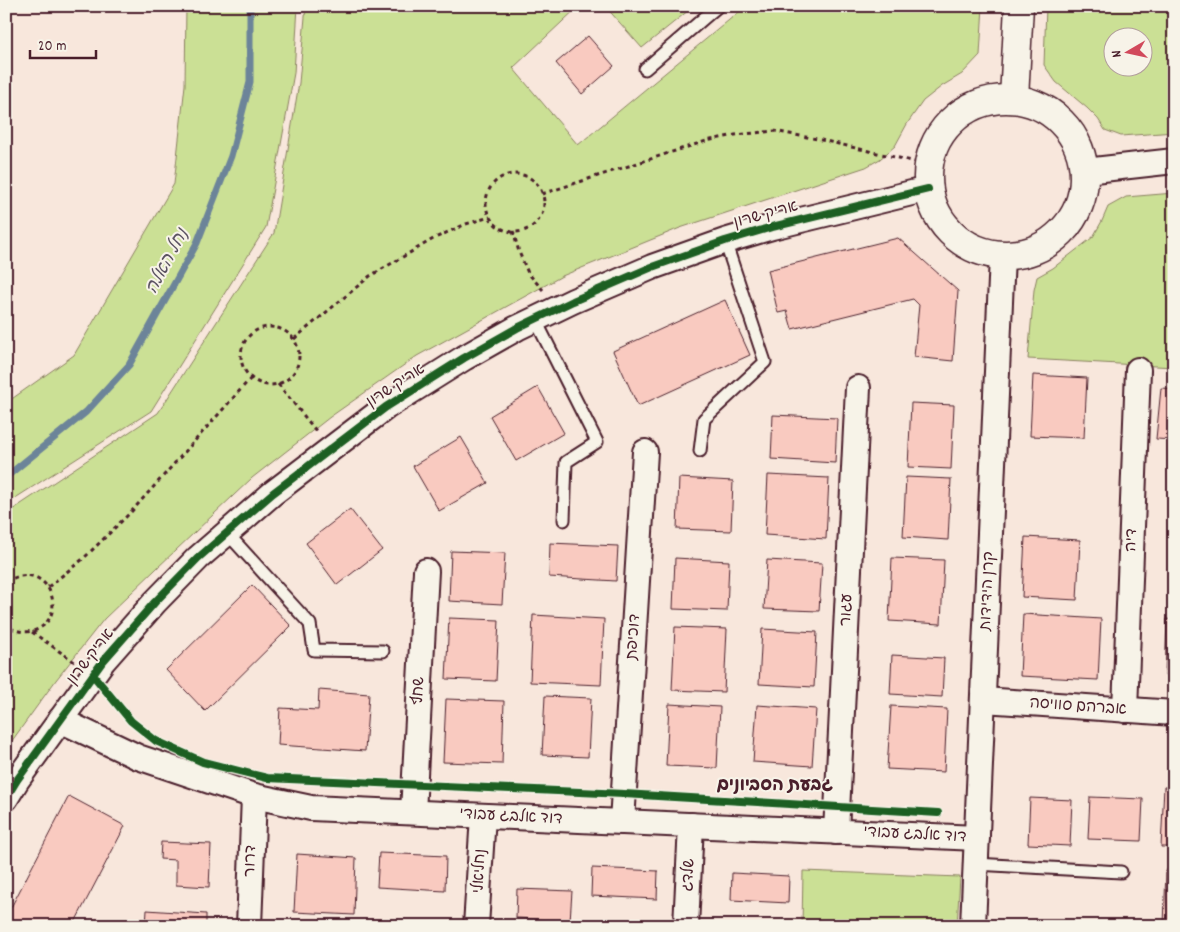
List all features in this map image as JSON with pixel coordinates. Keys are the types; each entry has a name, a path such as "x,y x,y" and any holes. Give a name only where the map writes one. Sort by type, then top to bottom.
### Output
{"street":[{"path":"1014,98 1018,6"},
{"path":"1014,98 1040,106 1062,122 1078,144 1085,171 1082,198 1072,222 1053,242 1029,254 1002,256 981,252 962,243 946,228 934,210 928,177 936,142 949,123 968,108 990,100 1014,98"},
{"path":"1085,171 1174,161"},
{"name":"אריק שרון","path":"6,798 93,675 155,602 198,558 273,493 386,407 464,358 517,328 652,267 725,241 928,177"},
{"name":"קרן הידידות","path":"973,926 1002,256"},
{"name":"דיה","path":"1125,710 1138,370"},
{"name":"עגור","path":"836,832 858,388"},
{"name":"דוכיפת","path":"622,822 645,452"},
{"name":"שחף","path":"413,812 426,571"},
{"name":"אברהם סוויסה","path":"983,700 1174,713"},
{"name":"דוד אלבג עבודי","path":"60,720 138,757 254,796 311,808 977,838"},
{"name":"דרור","path":"249,926 254,796"},
{"name":"נחליאלי","path":"476,926 483,816"},
{"name":"שלדג","path":"686,926 692,825"}],"lane":[{"path":"645,69 718,6"},
{"path":"700,451 704,419 765,362 725,241"},
{"path":"535,319 597,442 566,462 564,520"},
{"path":"227,533 310,624 314,650 383,651"},
{"path":"976,864 1121,872"}],"path":[{"path":"542,194 706,142 735,135 774,131 817,139 928,177"},
{"path":"513,174 531,179 538,186 542,194 542,213 537,221 522,231 512,232 503,229 490,217 486,208 486,198 489,189 503,176 513,174"},
{"path":"294,339 370,276 435,238 466,224 490,217"},
{"path":"512,232 528,273 558,308"},
{"path":"269,328 287,332 294,339 298,348 298,366 286,381 268,385 259,383 251,378 242,362 242,352 245,343 251,335 259,330 269,328"},
{"path":"48,586 83,558 131,512 251,378"},
{"path":"278,384 331,449"},
{"path":"6,582 13,577 23,575 41,580 48,586 53,604 52,613 40,628 22,632 6,626"},
{"path":"32,631 93,675"}],"green space":[{"path":"186,6 298,6 294,73 266,227 151,411 6,504 6,403 74,355 174,184 185,85"},
{"path":"306,6 579,6 513,68 578,145 746,6 983,6 980,55 962,74 942,86 923,101 895,146 880,159 866,167 680,228 562,276 417,356 330,417 252,478 104,619 56,680 6,749 6,514 158,413 274,233 299,83"},
{"path":"605,6 694,6 642,48"},
{"path":"1046,6 1174,6 1174,132 1121,136 1105,130 1098,119 1087,108 1056,82 1044,65"},
{"path":"1174,193 1174,367 1028,359 1034,290 1037,277 1053,268 1093,237 1108,207 1126,197"},
{"path":"803,871 960,877 957,926 802,926"}],"building":[{"path":"588,36 614,66 582,94 556,63"},
{"path":"898,238 958,291 953,361 914,357 919,305 913,299 792,329 787,311 778,313 768,270"},
{"path":"725,300 750,355 638,406 613,351"},
{"path":"1033,375 1087,378 1084,438 1030,436"},
{"path":"538,387 564,433 516,461 490,416"},
{"path":"1161,388 1174,389 1174,440 1156,439"},
{"path":"911,403 954,405 951,469 908,467"},
{"path":"773,415 837,418 835,463 771,459"},
{"path":"461,437 488,483 439,511 413,466"},
{"path":"768,475 829,478 826,539 765,535"},
{"path":"906,477 951,479 948,540 903,537"},
{"path":"679,478 733,481 731,531 677,529"},
{"path":"350,509 382,550 337,585 306,543"},
{"path":"1025,537 1080,540 1077,600 1022,597"},
{"path":"550,543 618,546 616,581 549,577"},
{"path":"451,551 505,553 502,604 449,601"},
{"path":"675,558 729,561 727,611 673,609"},
{"path":"892,558 944,560 941,624 889,621"},
{"path":"767,560 822,563 819,611 764,609"},
{"path":"252,585 291,626 205,711 166,670"},
{"path":"1023,614 1101,619 1098,680 1020,676"},
{"path":"533,615 604,619 601,685 530,682"},
{"path":"449,618 499,620 496,681 446,679"},
{"path":"1167,619 1174,620 1174,676 1165,675"},
{"path":"675,627 727,629 724,692 672,690"},
{"path":"762,629 817,632 814,687 759,684"},
{"path":"892,655 944,658 942,697 890,694"},
{"path":"319,690 369,694 365,751 278,745 280,708 318,710"},
{"path":"545,696 591,698 588,757 542,755"},
{"path":"446,699 504,701 502,764 443,762"},
{"path":"669,704 720,707 717,768 666,766"},
{"path":"757,705 816,709 812,766 753,762"},
{"path":"891,706 947,709 944,772 887,769"},
{"path":"1164,787 1174,787 1174,847 1161,847"},
{"path":"69,796 125,826 73,926 6,926 6,917"},
{"path":"1090,797 1143,799 1141,841 1088,839"},
{"path":"1030,798 1072,800 1070,846 1028,844"},
{"path":"161,842 211,844 209,887 176,885 176,860 160,859"},
{"path":"379,853 446,856 445,891 377,887"},
{"path":"297,854 356,858 354,915 294,912"},
{"path":"592,868 658,871 657,899 591,896"},
{"path":"1166,870 1174,871 1174,926 1164,926"},
{"path":"732,873 789,876 788,903 731,900"},
{"path":"517,889 572,891 570,921 516,918"},
{"path":"147,910 206,914 206,926 146,926"}],"waterway":[{"name":"נחל האלה","path":"6,477 86,412 129,365 197,243 231,156 250,82 250,6"}],"cycle path":[{"path":"6,798 103,661 155,602 198,558 273,493 386,407 464,358 517,328 573,301 652,267 725,241 772,227 928,189"},
{"path":"93,675 131,721 156,741 203,762 267,778 624,794 938,813"}],"district":[{"name":"גבעת הסביונים","path":"775,786"}]}
